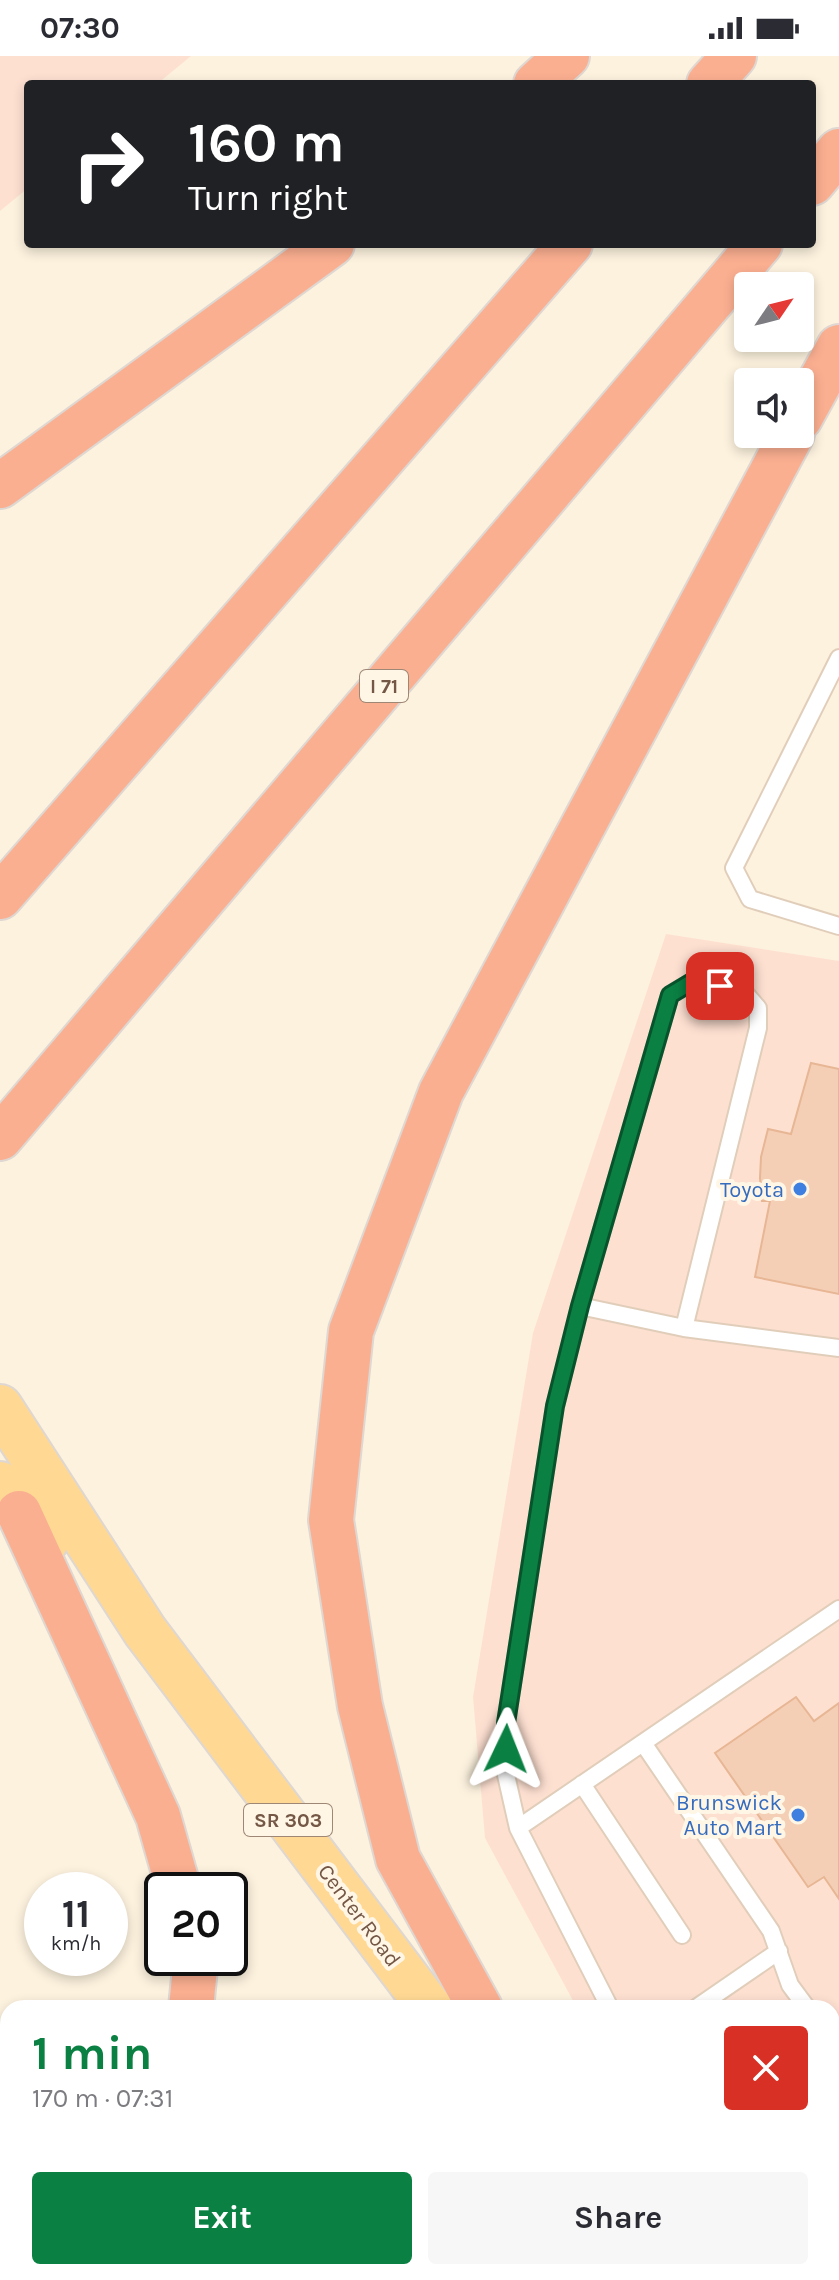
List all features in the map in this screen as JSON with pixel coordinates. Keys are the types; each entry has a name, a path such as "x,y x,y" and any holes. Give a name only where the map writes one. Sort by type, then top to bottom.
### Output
{"highway":[{"path":"540,80 567,56"},
{"path":"713,80 734,56"},
{"path":"816,178 839,151"},
{"path":"0,486 326,248"},
{"path":"0,897 567,248"},
{"name":"I 71","path":"3,1135 757,248"},
{"path":"0,461 217,327"},
{"path":"814,393 839,347"},
{"path":"476,2000 398,1859 360,1706 331,1520 351,1331 441,1092 785,448"},
{"path":"9,1498 158,1816 174,1872"},
{"path":"192,2000 194,1976"}],"main road":[{"name":"Center Road","path":"0,1407 145,1631 424,2000"},
{"name":"Center Road","path":"9,1498 93,1588 145,1631"}],"lane":[{"path":"839,658 734,868 750,899 839,926"},
{"path":"606,2000 518,1828 506,1775 506,1723 555,1406 580,1306 670,995 695,980 745,993 758,1008 758,1028 684,1328"},
{"path":"580,1306 684,1328 839,1348"},
{"path":"518,1828 839,1609"},
{"path":"643,1743 771,1931 790,1985 801,2000"},
{"path":"582,1784 682,1935"},
{"path":"708,2000 779,1951"}],"shaded area":[{"path":"0,56 191,56 162,80 24,80 24,191 0,211"},
{"path":"666,934 839,961 839,2000 573,2000 485,1838 473,1697 533,1333"}],"building":[{"name":"Toyota","path":"811,1063 839,1069 839,1294 755,1277 770,1201 762,1201 760,1178 768,1129 791,1134"},
{"name":"Brunswick Auto Mart","path":"796,1697 814,1721 839,1703 839,1899 824,1877 808,1887 715,1753"}],"place":[{"name":"Toyota","path":"800,1189"},
{"name":"Brunswick Auto Mart","path":"798,1815"}],"route":[{"path":"506,1749 506,1723 555,1406 580,1306 670,995 695,980 720,986"}]}
